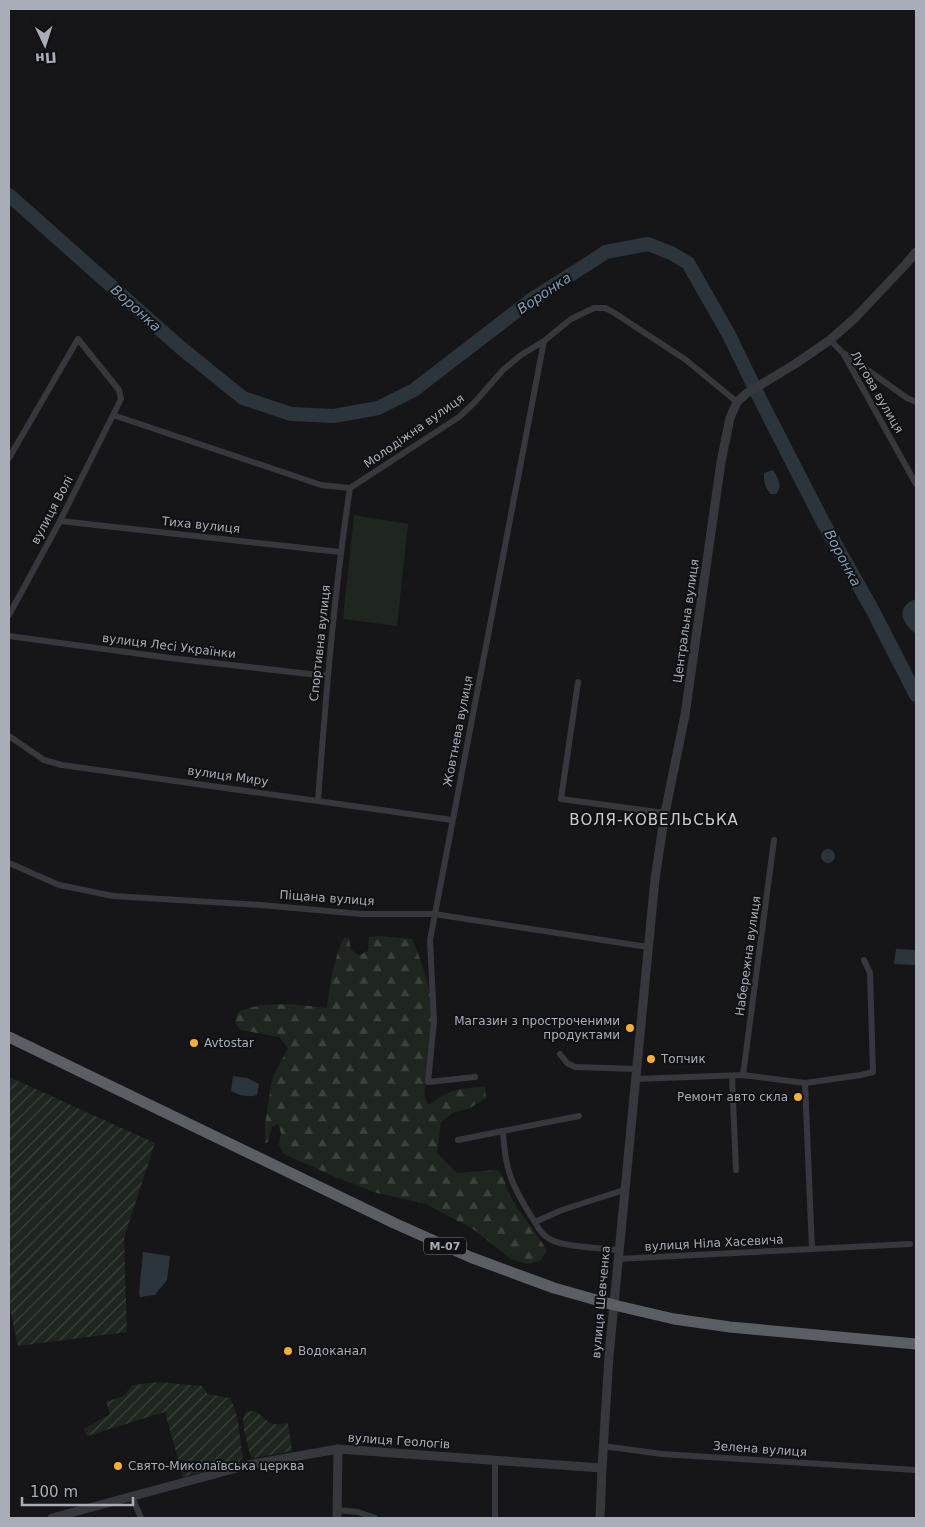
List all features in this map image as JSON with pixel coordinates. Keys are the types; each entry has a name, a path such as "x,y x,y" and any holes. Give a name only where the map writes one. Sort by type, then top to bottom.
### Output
{"highway":[{"name":"М-07","path":"9,1036 385,1219 470,1257 554,1288 674,1319 730,1327 916,1344"}],"street":[{"path":"737,402 830,340 855,318 916,252"},
{"name":"Молодіжна вулиця","path":"350,488 459,416 475,402 502,370 521,355 544,341 571,319 594,308 605,308 613,312 686,360 737,402"},
{"name":"вулиця Волі","path":"9,458 78,339 119,390 121,399 60,521 9,615"},
{"name":"Лугова вулиця","path":"830,340 843,353 916,484"},
{"name":"Жовтнева вулиця","path":"475,1077 428,1082 434,1021 429,951 434,914 544,341"},
{"path":"843,353 907,398 916,402"},
{"name":"Центральна вулиця","path":"635,1089 655,879 665,813 685,715 722,462 730,418 737,402"},
{"path":"113,415 320,485 350,488"},
{"name":"Спортивна вулиця","path":"318,800 340,552 350,488"},
{"name":"Тиха вулиця","path":"60,521 340,552"},
{"name":"вулиця Лесі Українки","path":"9,636 170,658 328,676"},
{"path":"578,682 561,799 665,813"},
{"name":"вулиця Миру","path":"9,736 44,760 62,765 452,820"},
{"name":"Набережна вулиця","path":"743,1075 774,840"},
{"name":"Піщана вулиця","path":"9,864 59,885 113,896 261,905 361,914 434,914 648,947"},
{"path":"636,1078 743,1075 805,1083 873,1072 870,973 864,960"},
{"path":"560,1054 567,1063 574,1067 637,1069"},
{"path":"732,1076 736,1170"},
{"path":"805,1083 812,1249"},
{"name":"вулиця Шевченка","path":"600,1518 603,1446 617,1260 635,1089"},
{"path":"458,1140 579,1116"},
{"path":"503,1131 504,1154 510,1176 516,1191 544,1237 556,1243 618,1250"},
{"path":"535,1222 562,1210 624,1190"},
{"name":"вулиця Ніла Хасевича","path":"617,1260 910,1244"},
{"name":"Зелена вулиця","path":"603,1446 662,1454 916,1470"},
{"path":"338,1449 337,1514 358,1512 375,1518"},
{"name":"вулиця Геологів","path":"52,1518 248,1465 338,1449 602,1468"},
{"path":"495,1460 496,1518"},
{"path":"132,1497 140,1518"}],"green space":[{"path":"354,515 408,524 397,626 343,619"},
{"path":"369,937 412,939 426,976 433,1020 430,1060 425,1083 425,1095 429,1105 456,1090 485,1087 486,1098 470,1108 453,1113 441,1122 437,1153 457,1173 498,1170 514,1202 547,1251 540,1261 527,1264 511,1259 473,1229 426,1204 377,1193 342,1180 284,1154 279,1145 281,1133 278,1124 272,1127 268,1142 265,1143 265,1124 272,1079 288,1048 279,1037 241,1030 235,1023 238,1012 248,1008 270,1005 327,1008 331,978 339,948 344,938 349,938 351,950 359,955 368,951"},
{"path":"9,1077 155,1143 124,1238 127,1332 18,1346 9,1304"},
{"path":"158,1382 202,1386 208,1394 229,1398 237,1418 243,1457 237,1464 183,1477 165,1412 87,1436 84,1429 110,1414 106,1402 123,1396 133,1385"},
{"path":"254,1411 271,1424 288,1423 292,1451 254,1458 250,1455 243,1419 246,1412"}],"shaded area":[{"path":"773,470 779,485 776,494 769,492 764,479 764,473"},
{"path":"916,599 916,634 907,625 902,615 905,606"},
{"path":"825,849 831,849 835,856 831,863 825,863 821,859 821,853"},
{"path":"896,949 916,950 916,965 894,964"},
{"path":"233,1076 247,1078 259,1084 257,1095 244,1096 231,1091"},
{"path":"143,1252 170,1256 167,1280 155,1295 140,1297 139,1293"}],"waterway":[{"name":"Воронка","path":"9,195 181,348 243,398 291,414 334,416 378,408 414,390 531,300 606,252 648,244 671,253 688,263 728,333 823,522 873,611 916,695"}],"place":[{"name":"Магазин з простроченими продуктами","path":"630,1028"},
{"name":"Avtostar","path":"194,1043"},
{"name":"Топчик","path":"651,1059"},
{"name":"Ремонт авто скла","path":"798,1097"},
{"name":"Водоканал","path":"288,1351"},
{"name":"Свято-Миколаївська церква","path":"118,1466"}],"district":[{"name":"ВОЛЯ-КОВЕЛЬСЬКА","path":"654,820"}]}
